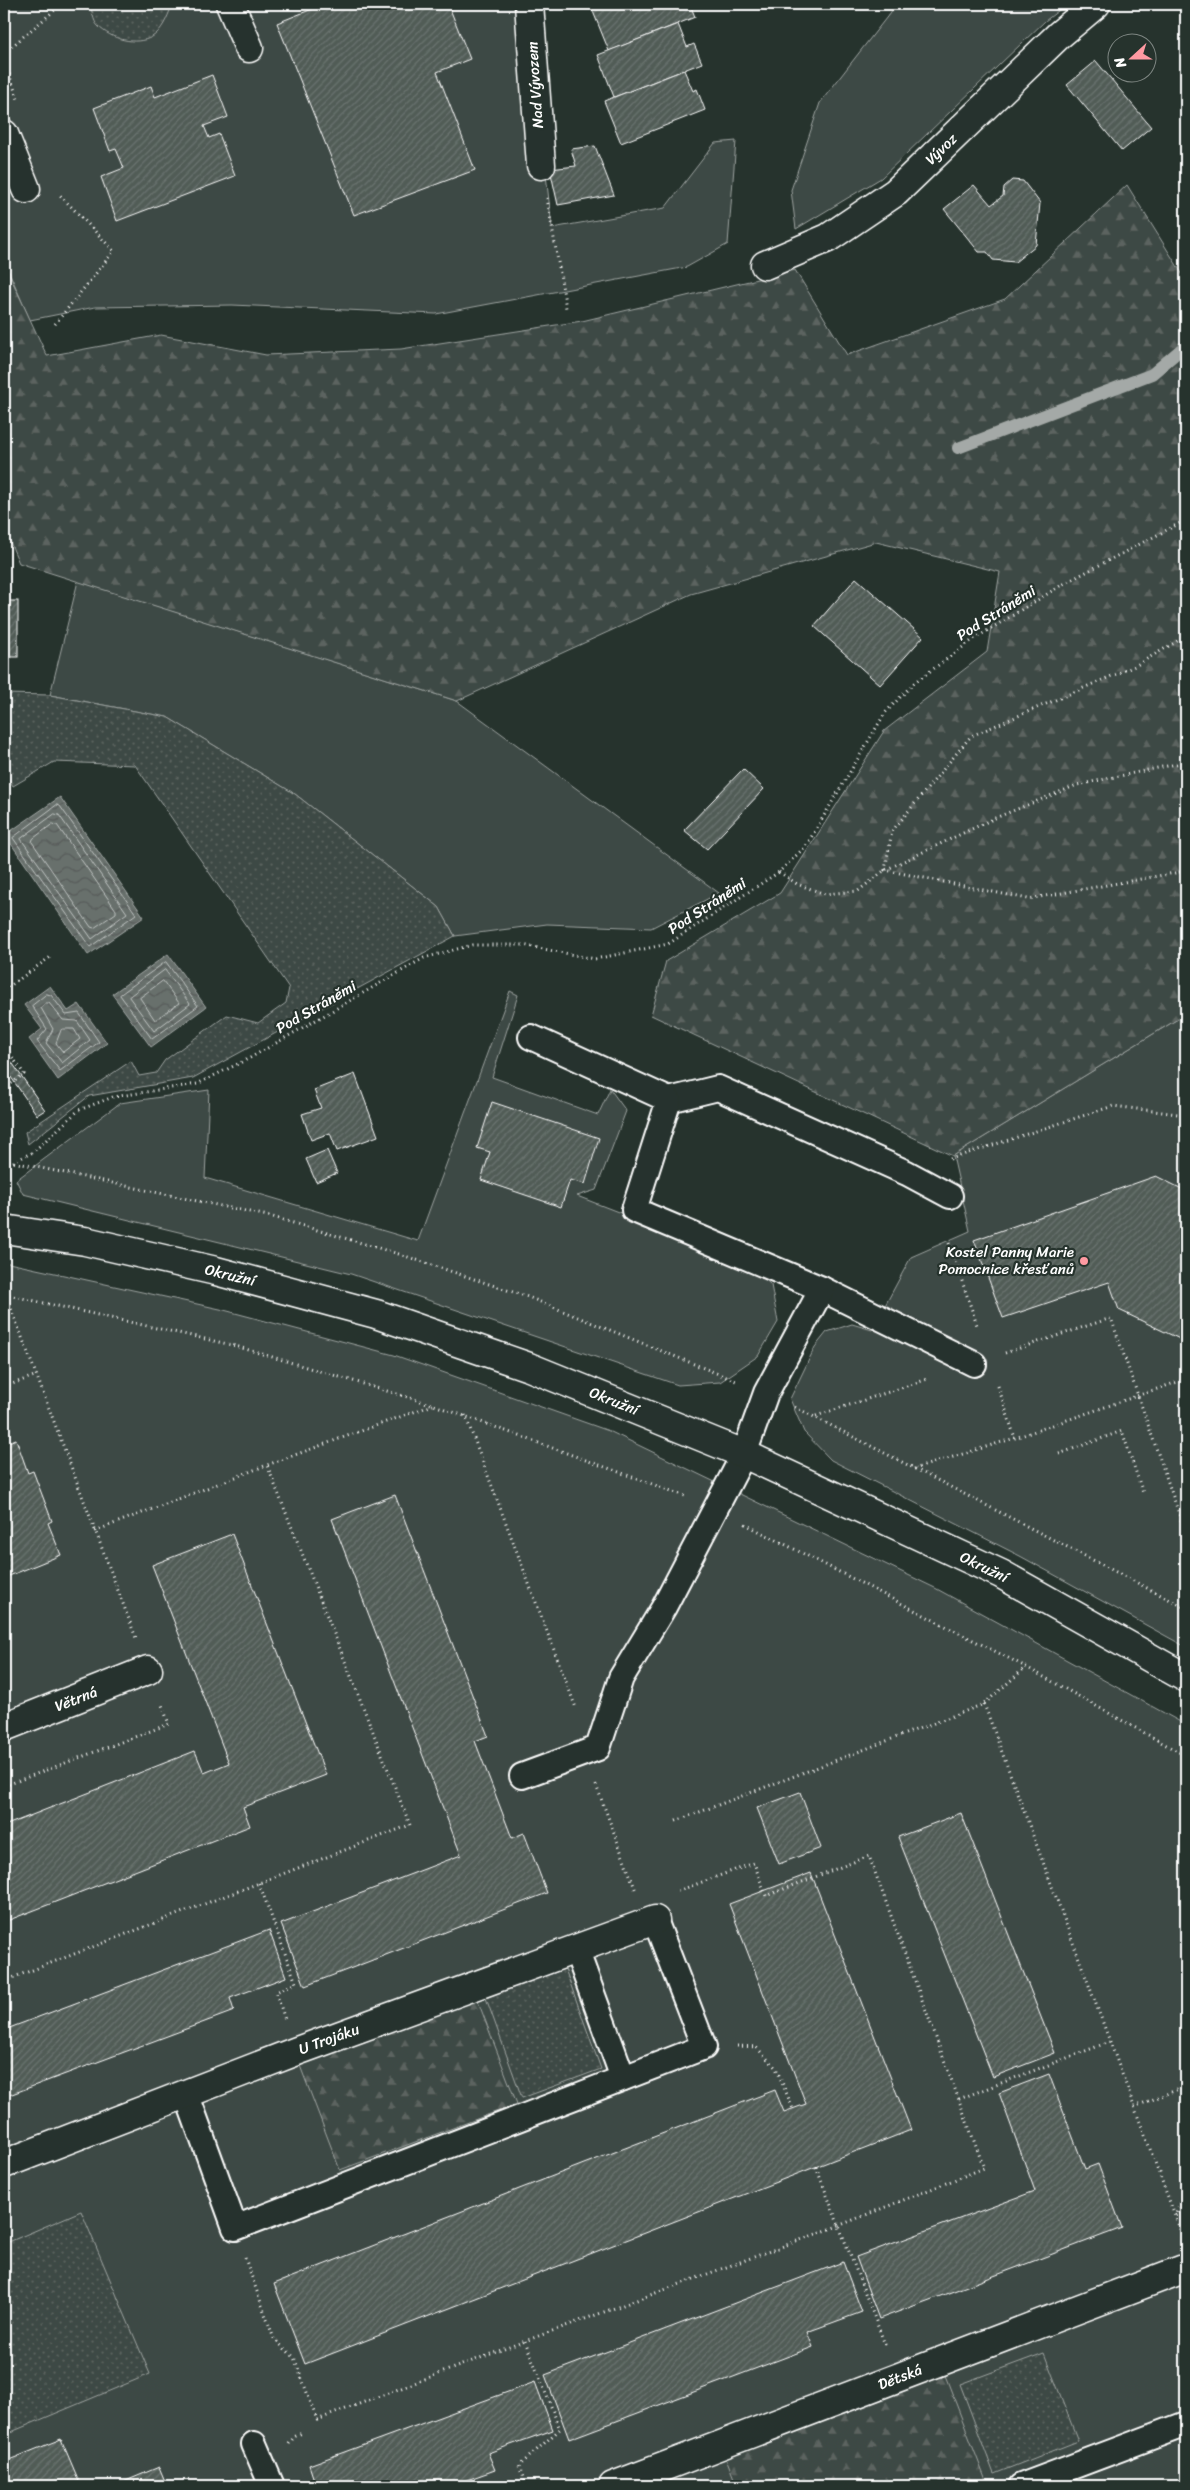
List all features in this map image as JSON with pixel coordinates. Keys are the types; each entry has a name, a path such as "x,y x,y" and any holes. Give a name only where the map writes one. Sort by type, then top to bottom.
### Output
{"street":[{"path":"230,4 248,48"},
{"name":"Nad Vývozem","path":"529,4 541,166"},
{"name":"Vývoz","path":"765,265 828,238 896,192 1058,35 1096,4"},
{"path":"4,134 26,189"},
{"name":"Okružní","path":"4,1229 86,1242 216,1270 376,1314 529,1366 744,1454 1001,1574 1186,1678"},
{"name":"Větrná","path":"4,1727 148,1670"},
{"name":"U Trojáku","path":"4,2164 186,2092 655,1920"},
{"name":"Dětská","path":"613,2486 646,2480 898,2377 1186,2268"}],"lane":[{"path":"531,1037 669,1100 718,1088 907,1173 950,1196"},
{"path":"669,1100 634,1210 822,1289 974,1364"},
{"path":"522,1776 598,1748 621,1678 664,1607 744,1454 766,1393 822,1289"},
{"path":"186,2092 235,2228 704,2047 655,1920"},
{"path":"576,1949 624,2078"},
{"path":"1022,2486 1186,2424"},
{"path":"254,2444 272,2486"}],"path":[{"path":"4,53 62,4"},
{"path":"541,166 566,308"},
{"path":"26,189 50,185 114,251 55,324"},
{"name":"Pod Stráněmi","path":"13,1162 33,1152 79,1110 114,1097 197,1084 250,1058 424,958 472,945 522,945 595,959 668,944 779,872 806,846 885,713 914,683 974,639 1057,588 1186,520"},
{"path":"886,870 892,831 971,736 1135,666 1186,636"},
{"path":"779,872 796,884 825,894 858,891 886,870 995,818 1077,785 1186,762"},
{"path":"886,870 1028,899 1186,871"},
{"path":"4,990 52,956"},
{"path":"4,1045 24,1074 4,1090"},
{"path":"907,1173 1113,1106 1186,1115"},
{"path":"4,1162 13,1162 273,1217 402,1255 528,1297 766,1393 815,1416 914,1469 1186,1608"},
{"path":"949,1243 952,1253"},
{"path":"4,1786 169,1724 5,1294"},
{"path":"5,1294 232,1345 434,1405 716,1508 1026,1667 1184,1755 1186,1765"},
{"path":"815,1416 1111,1318 1186,1534"},
{"path":"4,1387 37,1375"},
{"path":"914,1469 1015,1438 1186,1378"},
{"path":"95,1532 267,1465 434,1405"},
{"path":"465,1415 578,1713 571,1721 637,1893"},
{"path":"1059,1454 1122,1431 1143,1493"},
{"path":"4,1980 410,1825 267,1465"},
{"path":"1182,1522 1186,1520"},
{"path":"676,1821 984,1704 1026,1667"},
{"path":"984,1704 1183,2238"},
{"path":"235,2228 274,2339 294,2357 317,2420 838,2226 984,2168 869,1856 766,1896 754,1862 674,1893"},
{"path":"259,1883 296,1983 276,1992 297,2051"},
{"path":"959,2099 1109,2042"},
{"path":"1134,2107 1186,2086"},
{"path":"816,2167 898,2377"},
{"path":"1175,2216 1186,2187"},
{"path":"1175,2216 1186,2211"},
{"path":"525,2341 560,2429 519,2466 526,2486"}],"green space":[{"path":"4,4 527,4 552,228 665,208 715,143 736,141 728,244 687,267 436,314 232,305 95,307 30,320 4,260"},
{"path":"90,4 170,4 171,8 164,24 156,34 145,40 131,41 116,38 103,31 96,24"},
{"path":"897,4 1067,4 1045,21 881,178 796,229 791,190 820,103"},
{"path":"1127,185 1186,280 1186,1014 953,1156 651,1015 666,961 780,893 884,731 987,652 1000,572 876,542 691,594 457,701 19,563 4,528 4,263 47,356 161,335 266,355 401,349 582,321 795,270 847,355 1005,299"},
{"path":"78,581 457,701 719,893 651,928 547,924 455,936 439,907 295,794 167,717 50,695"},
{"path":"4,694 50,695 167,717 295,794 439,907 455,936 193,1078 89,1096 28,1144 25,1132 131,1061 139,1076 156,1073 165,1060 227,1015 258,1023 286,1003 289,988 135,765 54,762 13,786 4,772"},
{"path":"510,991 518,995 492,1077 598,1115 610,1089 626,1111 596,1190 577,1196 747,1262 771,1285 778,1322 758,1356 720,1382 678,1385 351,1274 23,1194 16,1180 120,1103 209,1090 205,1178 418,1241"},
{"path":"1186,1014 1186,1647 1020,1556 831,1460 804,1432 790,1399 815,1347 827,1332 852,1324 872,1330 911,1257 970,1231 953,1156"},
{"path":"4,1262 220,1309 394,1355 609,1431 935,1588 1186,1725 1186,2486 4,2486"},
{"path":"565,1969 601,2069 522,2098 486,1998"},
{"path":"476,1996 517,2104 340,2170 299,2063"},
{"path":"81,2211 150,2374 4,2435 4,2244"},
{"path":"1044,2353 1078,2441 994,2474 960,2384"},
{"path":"943,2370 986,2481 973,2486 737,2486 724,2453"}],"water":[{"path":"60,797 144,917 88,955 5,835"},
{"path":"168,954 206,1007 151,1047 112,994"},
{"path":"50,986 68,1011 79,1004 107,1043 58,1080 29,1039 42,1029 24,1005"}],"building":[{"path":"325,4 448,4 470,59 437,72 475,170 354,215 277,23"},
{"path":"605,4 690,4 695,17 609,51 592,9"},
{"path":"678,24 687,47 694,44 702,63 614,97 598,55"},
{"path":"1096,61 1108,75 1108,82 1114,82 1151,127 1122,151 1067,85"},
{"path":"684,70 693,91 697,89 705,110 621,143 604,101"},
{"path":"212,75 228,117 204,126 209,138 219,134 235,176 117,221 101,177 124,168 116,149 110,151 94,108 151,86 155,97"},
{"path":"595,146 614,195 558,205 550,169 576,166 571,149"},
{"path":"1012,180 1023,181 1040,203 1036,245 1015,262 993,260 987,252 979,252 944,209 974,185 991,205 1003,196 1004,187"},
{"path":"856,578 923,637 880,685 814,626"},
{"path":"4,601 18,601 18,657 4,657"},
{"path":"743,769 764,789 707,849 684,830"},
{"path":"4,1051 45,1110 37,1115 4,1067"},
{"path":"355,1074 378,1136 337,1151 330,1133 311,1140 302,1114 321,1108 314,1090"},
{"path":"4,1078 11,1088 4,1093"},
{"path":"492,1102 599,1138 585,1184 570,1180 561,1207 481,1180 490,1152 477,1148"},
{"path":"327,1150 337,1173 316,1182 306,1159"},
{"name":"Kostel Panny Marie Pomocnice křesťanů","path":"1156,1176 1186,1191 1186,1342 1119,1310 1109,1282 1003,1318 974,1240"},
{"path":"16,1439 28,1473 33,1471 52,1521 48,1523 61,1555 4,1578 4,1444"},
{"path":"395,1495 488,1736 475,1741 512,1838 524,1833 547,1893 305,1986 281,1924 461,1855 332,1519"},
{"path":"232,1534 326,1775 243,1807 250,1826 4,1922 4,1826 195,1751 204,1773 229,1763 152,1565"},
{"path":"800,1792 821,1848 779,1864 757,1808"},
{"path":"961,1813 1055,2053 993,2077 898,1837"},
{"path":"811,1873 911,2130 305,2364 274,2284 775,2090 784,2112 806,2104 729,1904"},
{"path":"269,1930 286,1977 230,1998 234,2011 4,2097 4,2030"},
{"path":"1049,2074 1085,2169 1098,2164 1122,2228 879,2319 856,2257 1035,2191 999,2093"},
{"path":"843,2262 862,2312 807,2332 813,2347 569,2439 545,2375"},
{"path":"535,2382 553,2430 488,2453 495,2470 450,2486 316,2486 309,2465"},
{"path":"61,2439 81,2486 4,2486 4,2462"},
{"path":"159,2467 167,2486 114,2486"}],"waterway":[{"path":"958,448 1152,374 1186,345"}],"place":[{"name":"Kostel Panny Marie Pomocnice křesťanů","path":"1084,1261"}]}
